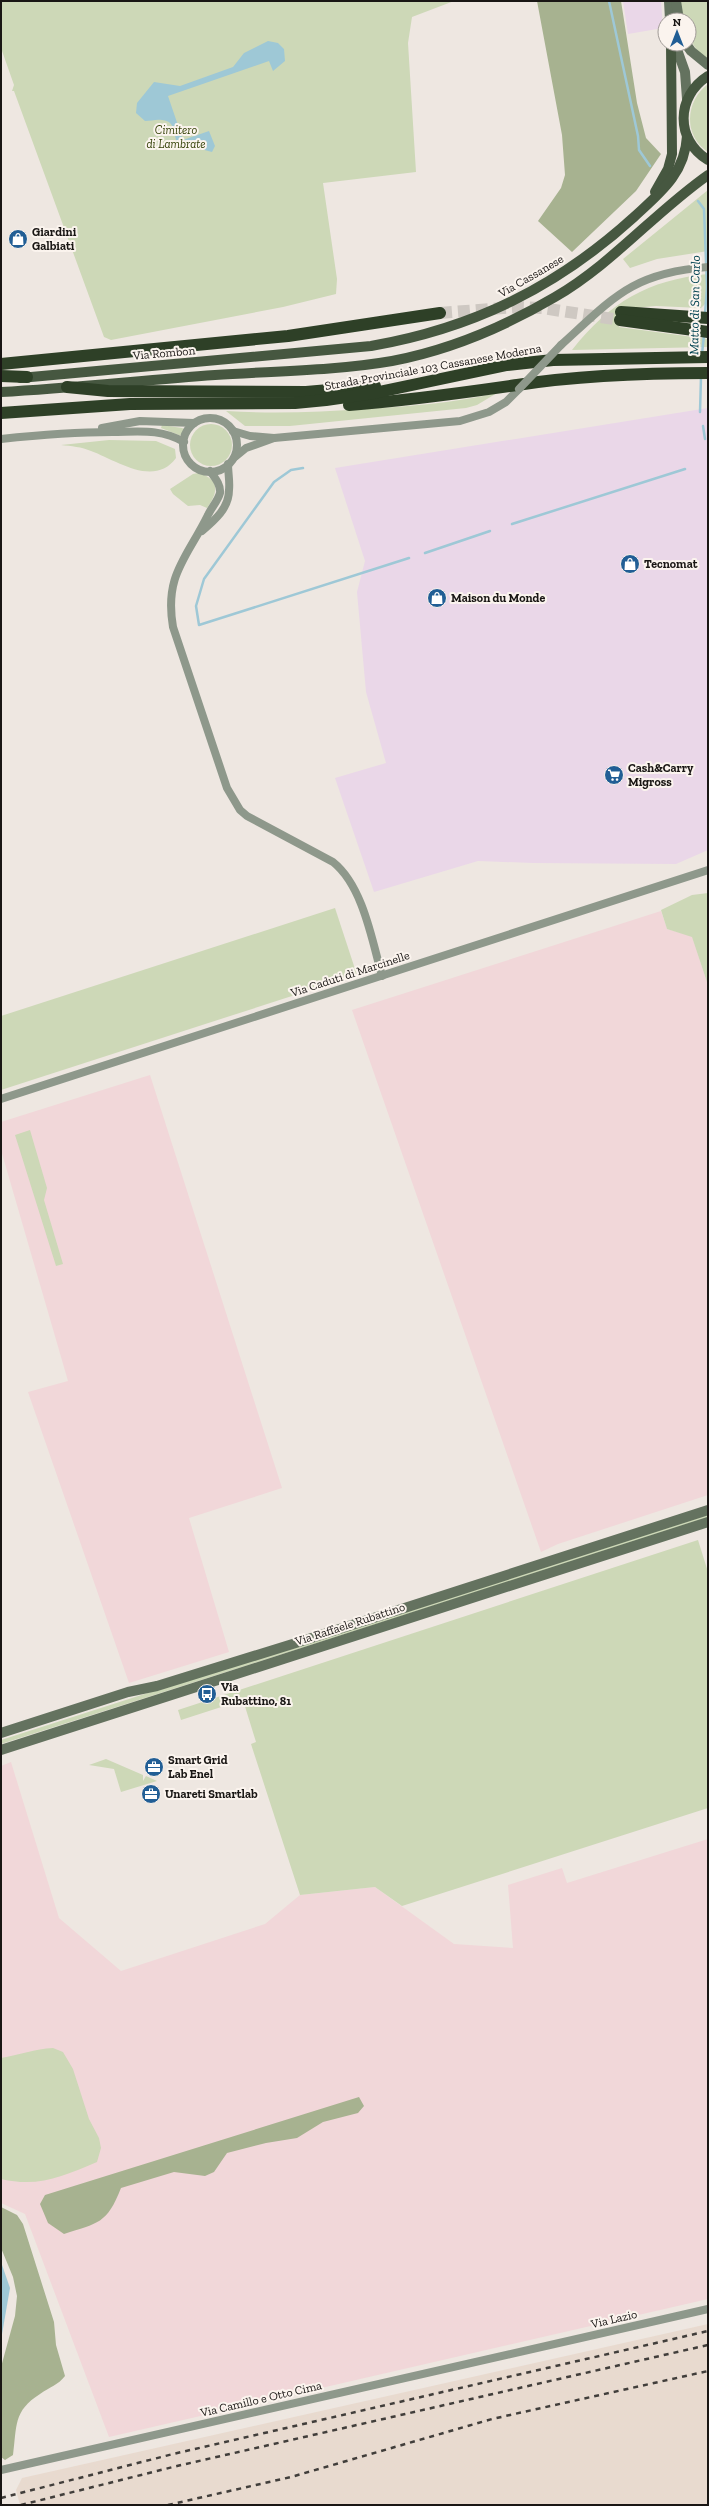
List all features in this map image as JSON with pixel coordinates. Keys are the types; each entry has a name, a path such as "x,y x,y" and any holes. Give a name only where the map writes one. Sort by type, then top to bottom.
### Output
{"highway":[{"path":"1,364 248,340 440,313"},
{"path":"708,318 620,316 708,332"},
{"name":"Strada Provinciale 103 Cassanese Moderna","path":"1,412 116,404 295,403 352,398 507,365 553,360 708,357"},
{"path":"254,403 315,407 393,402 591,377 708,373"},
{"path":"1,376 27,377"},
{"path":"67,387 108,391 306,392 432,381"}],"main road":[{"path":"636,215 660,184 670,163 672,147 671,52"},
{"path":"708,76 698,84 687,99 683,117 687,136 693,147 708,160"},
{"name":"Via Cassanese","path":"328,351 371,346 420,336 507,306 585,259 654,200 676,174 685,154 687,136"},
{"path":"1,392 328,367 390,361 425,354 480,335 523,316 588,275 680,195 708,175"},
{"name":"Via Rombon","path":"1,380 328,351"},
{"path":"1,395 34,390"}],"street":[{"path":"669,1 670,12"},
{"path":"676,1 678,12"},
{"path":"678,52 685,72 687,99"},
{"path":"692,52 708,65"},
{"path":"233,431 250,436 274,438 460,421 489,412 506,402 561,345 618,294 631,286 668,272 708,267"},
{"path":"201,531 216,519 227,500 231,462 237,444 233,431 228,425 216,418 205,418 194,424 186,432 184,450 190,462 201,470 210,471 221,469 231,462 246,448 274,438"},
{"path":"86,432 140,421 194,424"},
{"path":"1,438 86,432 158,432 184,442"},
{"path":"210,471 219,485 220,493 201,531 180,563 175,574 170,601 170,613 173,627 227,788 240,810 247,816 333,862 344,872 356,893 382,976"},
{"name":"Via Caduti di Marcinelle","path":"1,1099 708,871"},
{"name":"Via Raffaele Rubattino","path":"1,1733 128,1692 157,1686 299,1642 708,1510"},
{"name":"Via Raffaele Rubattino","path":"1,1750 708,1522"},
{"name":"Via Lazio","path":"526,2352 708,2309"},
{"name":"Via Camillo e Otto Cima","path":"1,2470 526,2352"}],"shaded area":[{"path":"623,1 661,1 662,12 657,12 657,29 628,34"},
{"path":"708,408 708,850 676,864 478,861 374,892 335,778 386,763 366,692 357,592 365,561 335,468"},
{"path":"661,911 667,929 692,936 708,985 708,1495 558,1544 541,1552 352,1010"},
{"path":"150,1075 282,1488 189,1518 229,1652 129,1683 28,1392 68,1381 1,1150 1,1122"},
{"path":"11,1762 59,1918 121,1971 265,1924 300,1895 375,1887 454,1944 513,1948 508,1885 562,1868 567,1883 708,1839 708,2299 109,2437 25,2214 1,2203 1,1766"},
{"path":"708,2324 708,2505 20,2505 16,2490 22,2478"}],"green space":[{"name":"Cimitero di Lambrate","path":"1,1 454,1 412,17 408,43 416,172 323,183 337,279 336,294 283,307 111,340 104,337 14,91 12,91 14,85 1,48"},
{"path":"537,1 621,1 637,103 646,138 661,154 636,191 572,252 538,221 561,188 565,175 562,135"},
{"path":"680,1 708,1 708,60 697,50 697,12 682,12"},
{"path":"708,84 708,152 694,137 690,118 691,109 695,100 700,91"},
{"path":"708,190 708,251 657,259 630,268 623,259"},
{"path":"708,274 708,305 706,303 701,308 656,306 621,309 619,327 708,339 708,347 572,350 586,333 601,319 616,306 632,296 667,282 686,277"},
{"path":"497,393 477,405 466,408 290,426 245,426 226,411 296,412 367,409 448,402"},
{"path":"207,424 215,424 226,430 232,441 232,449 226,460 215,466 207,466 196,460 190,449 190,441 196,430"},
{"path":"162,425 184,429 181,435 179,435 161,428"},
{"path":"109,440 156,441 175,449 176,458 167,467 157,471 146,471 123,465 88,450 61,445"},
{"path":"198,473 211,479 214,483 215,492 207,508 200,505 188,506 173,494 170,489 193,474"},
{"path":"708,893 708,985 692,937 667,929 661,910 692,895"},
{"path":"335,908 357,975 1,1090 1,1016"},
{"path":"30,1130 47,1188 44,1200 63,1264 56,1266 15,1135"},
{"path":"708,1513 708,1518 1,1744 1,1740"},
{"path":"698,1540 708,1572 708,1808 402,1906 375,1887 300,1895 251,1744 256,1742 243,1700 181,1720 178,1710"},
{"path":"106,1759 143,1775 143,1781 146,1776 157,1781 121,1792 114,1769 89,1765"},
{"path":"53,2048 63,2052 73,2069 89,2119 99,2138 101,2148 97,2162 62,2176 39,2181 27,2182 1,2179 1,2058"},
{"path":"359,2097 364,2106 358,2113 323,2122 297,2138 266,2143 227,2153 214,2172 205,2176 174,2172 121,2188 111,2209 106,2215 93,2224 85,2227 64,2234 48,2223 40,2204 45,2195"},
{"path":"1,2207 17,2215 23,2224 54,2322 56,2345 65,2376 57,2384 31,2400 25,2407 16,2427 13,2455 5,2460 1,2457 1,2367 15,2316 17,2296 13,2277 1,2248"}],"water":[{"path":"268,41 278,43 284,49 285,61 273,71 269,61 168,96 183,140 209,131 215,146 212,152 197,148 182,150 177,142 171,124 167,121 160,120 145,121 136,113 137,103 154,82 180,86 233,67 244,53"},
{"path":"1,2262 10,2288 1,2340"}],"waterway":[{"name":"Matto di San Carlo","path":"609,1 638,136 639,150 650,166"},
{"name":"Matto di San Carlo","path":"698,201 704,209 707,287 705,314"},
{"name":"Matto di San Carlo","path":"702,354 704,335"},
{"name":"Matto di San Carlo","path":"700,412 701,377"},
{"name":"Matto di San Carlo","path":"703,426 705,439"},
{"path":"303,468 291,470 274,482 204,579 196,606 199,625 409,558"},
{"path":"512,524 685,469"},
{"path":"425,553 490,531"}],"tunnel":[{"path":"440,313 517,307 542,308 620,320"}],"railway":[{"path":"1,2498 173,2454 708,2331"},
{"path":"21,2505 177,2466 708,2345"},
{"path":"168,2505 291,2477 492,2419 708,2371"}],"place":[{"name":"Giardini Galbiati","path":"18,239"},
{"name":"Tecnomat","path":"630,564"},
{"name":"Maison du Monde","path":"437,598"},
{"name":"Cash&Carry Migross","path":"614,775"},
{"name":"Via Rubattino, 81","path":"207,1694"},
{"name":"Smart Grid Lab Enel","path":"154,1767"},
{"name":"Unareti Smartlab","path":"151,1794"}]}
